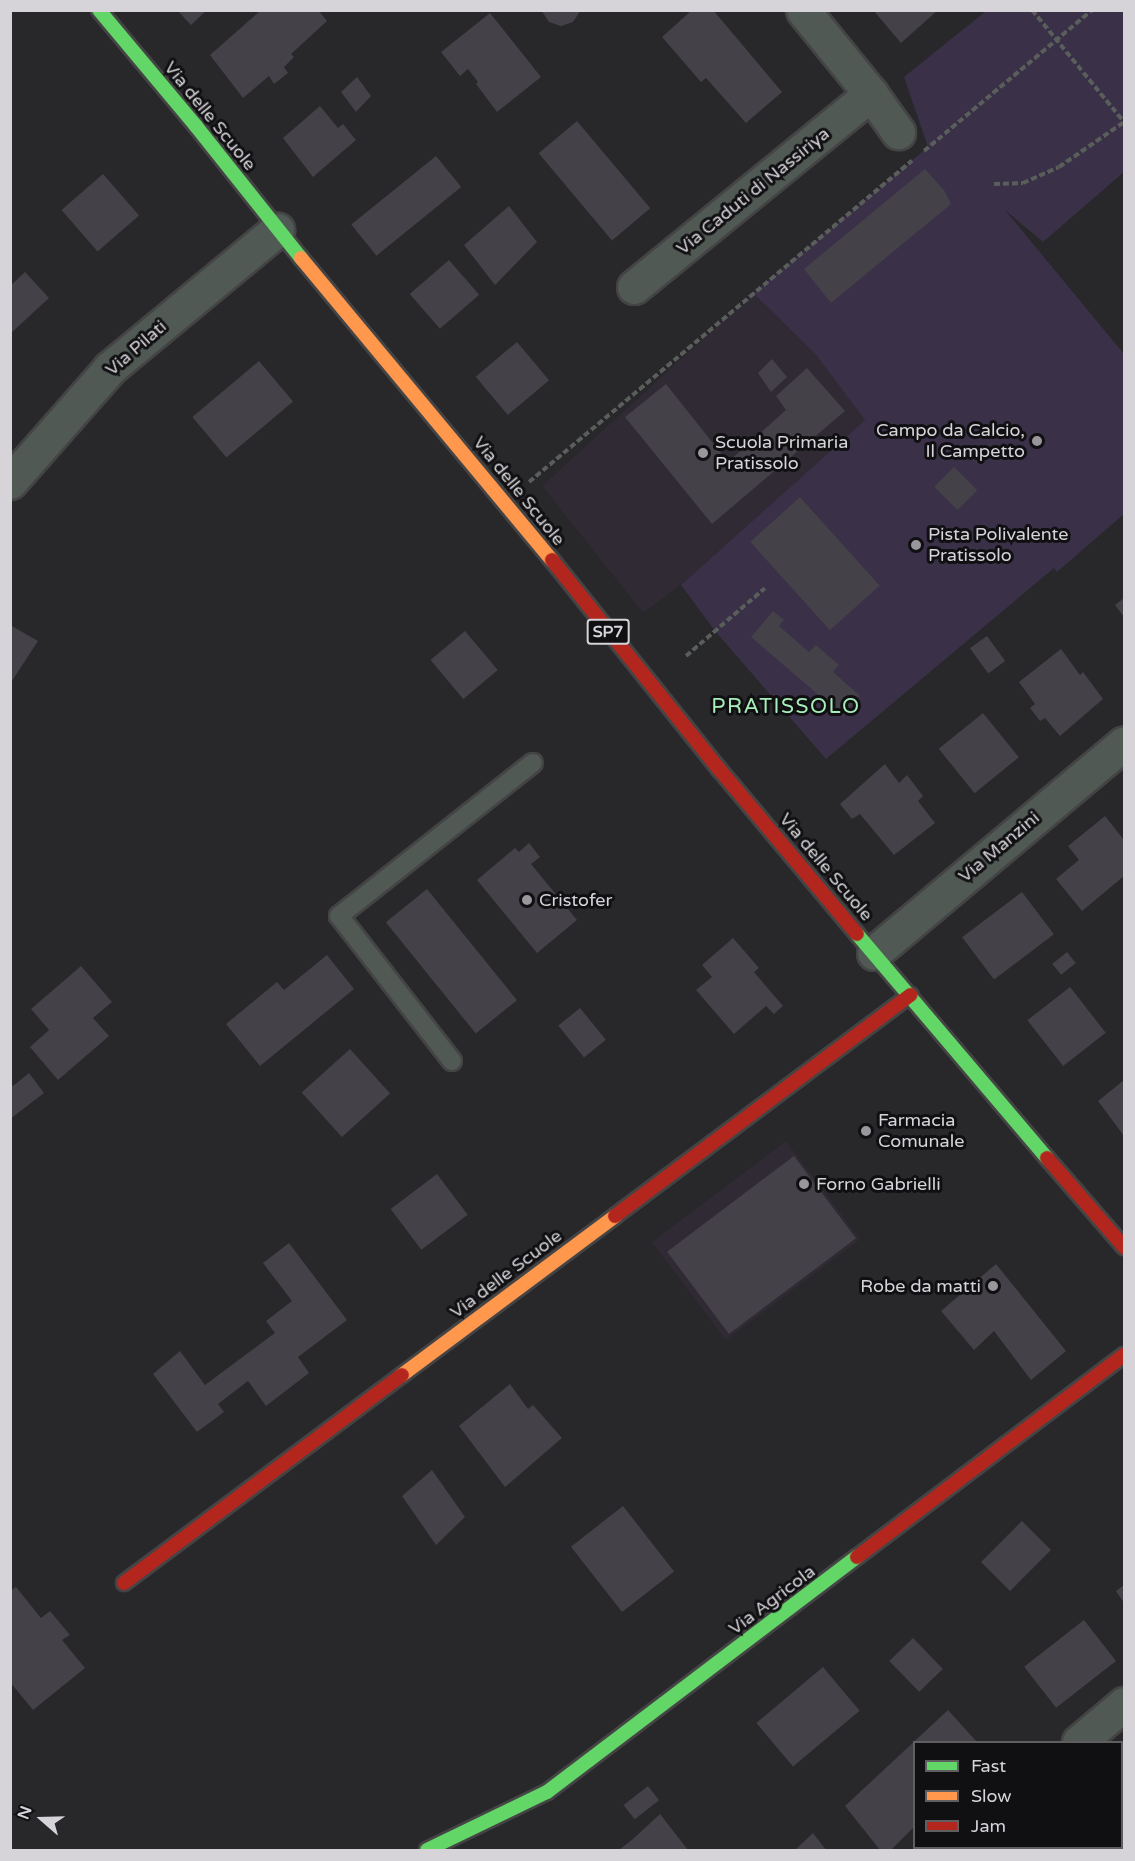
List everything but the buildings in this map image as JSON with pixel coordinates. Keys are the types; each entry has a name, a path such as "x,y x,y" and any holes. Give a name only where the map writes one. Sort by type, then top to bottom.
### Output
{"street":[{"name":"Via delle Scuole","path":"99,10 196,126 277,230 505,501 678,718 910,994 974,1074 1125,1247"},
{"path":"802,10 871,94 898,132"},
{"name":"Via Caduti di Nassiriya","path":"634,287 871,94"},
{"name":"Via Pilati","path":"10,482 110,368 277,230"},
{"name":"Via Manzini","path":"874,953 1125,744"},
{"name":"Via delle Scuole","path":"124,1583 910,994"},
{"name":"Via Agricola","path":"427,1851 547,1792 1125,1355"},
{"path":"1081,1741 1125,1704"}],"lane":[{"path":"452,1061 339,916 533,764"}],"path":[{"path":"994,184 1023,183 1059,167 1125,122 1032,10"},
{"path":"525,485 1092,10"},
{"path":"686,656 765,588"}],"shaded area":[{"path":"986,11 1124,11 1124,172 1043,242 1005,210 1124,354 1124,514 1057,572 1054,568 826,759 715,631 681,585 865,420 816,355 753,293 928,147 904,77"},
{"name":"Scuola Primaria Pratissolo","path":"753,293 816,355 865,420 681,585 643,613 542,486"},
{"path":"786,1141 860,1239 726,1340 652,1242"}],"traffic: fast":[{"path":"99,10 196,126 301,258"},
{"path":"857,934 1047,1158"},
{"path":"427,1850 547,1792 857,1557"}],"traffic: slow":[{"path":"301,258 552,560"},
{"path":"402,1375 615,1216"}],"traffic: jam":[{"path":"552,560 719,769 857,934"},
{"path":"615,1216 910,995"},
{"path":"1047,1158 1124,1247"},
{"path":"857,1557 1124,1355"},
{"path":"124,1583 402,1375"}],"place":[{"name":"Campo da Calcio, Il Campetto","path":"1037,441"},
{"name":"Scuola Primaria Pratissolo","path":"703,453"},
{"name":"Pista Polivalente Pratissolo","path":"916,545"},
{"name":"Cristofer","path":"527,900"},
{"name":"Farmacia Comunale","path":"866,1131"},
{"name":"Forno Gabrielli","path":"804,1184"},
{"name":"Robe da matti","path":"993,1286"}],"district":[{"name":"PRATISSOLO","path":"786,707"}]}
